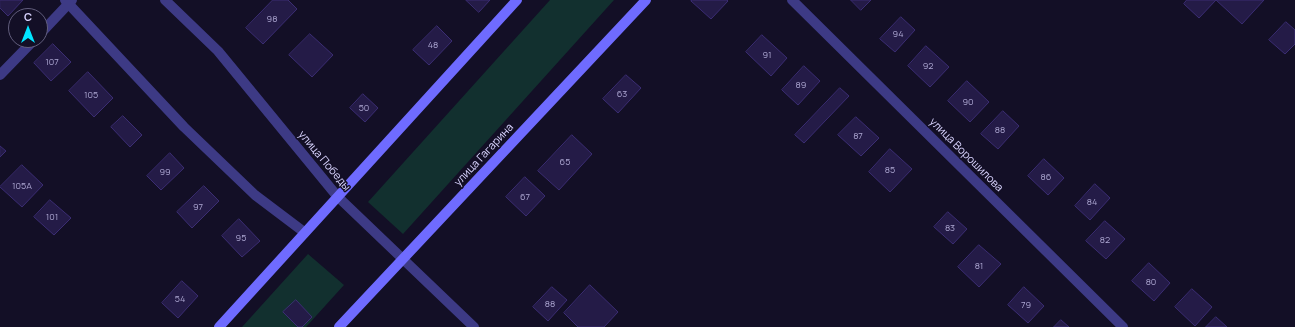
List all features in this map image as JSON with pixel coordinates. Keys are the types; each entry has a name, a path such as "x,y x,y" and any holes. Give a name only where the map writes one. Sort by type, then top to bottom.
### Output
{"street":[{"name":"улица Победы","path":"165,0 218,51 337,196 474,327"},
{"path":"219,327 517,0"},
{"name":"улица Гагарина","path":"339,327 402,258 646,0"},
{"name":"улица Ворошилова","path":"792,0 1123,327"},
{"path":"48,25 69,1 184,127 255,195 304,232"},
{"path":"0,75 26,48"}],"green space":[{"path":"550,0 614,0 403,234 368,202"},
{"path":"308,254 344,285 306,327 242,327"}],"building":[{"path":"0,0 23,0 16,8 8,8 8,16 0,8"},
{"path":"273,0 288,0 297,9 263,44 246,28"},
{"path":"466,0 490,0 479,12"},
{"path":"851,0 871,0 861,10"},
{"path":"1187,0 1216,0 1199,18 1184,4"},
{"path":"1216,0 1264,0 1242,24"},
{"path":"691,1 728,1 711,19"},
{"path":"901,17 915,30 895,52 880,39"},
{"path":"1286,22 1295,30 1295,44 1285,54 1269,40"},
{"path":"437,26 452,41 429,65 413,50"},
{"path":"310,34 333,55 312,77 289,55"},
{"path":"762,35 787,58 771,76 746,52"},
{"path":"53,44 71,62 51,81 34,63"},
{"path":"926,46 949,67 930,87 908,66"},
{"path":"804,66 820,81 798,105 782,90"},
{"path":"88,72 113,98 94,117 69,91"},
{"path":"626,75 641,88 618,113 603,99"},
{"path":"967,81 989,102 970,122 948,101"},
{"path":"840,88 849,96 804,143 795,135"},
{"path":"363,94 378,108 365,122 350,108"},
{"path":"1003,111 1019,126 998,149 981,134"},
{"path":"123,116 142,135 130,147 111,127"},
{"path":"856,117 879,138 861,156 838,135"},
{"path":"572,135 592,154 559,190 538,171"},
{"path":"0,146 6,151 0,157"},
{"path":"890,149 912,169 890,192 869,172"},
{"path":"170,153 184,168 161,190 147,176"},
{"path":"1044,159 1064,178 1048,195 1028,176"},
{"path":"22,165 43,185 22,207 0,187"},
{"path":"525,177 545,196 526,216 506,197"},
{"path":"1095,184 1110,198 1090,220 1075,206"},
{"path":"204,186 219,201 192,228 177,212"},
{"path":"50,200 71,218 54,235 34,217"},
{"path":"948,212 967,229 953,244 934,227"},
{"path":"239,219 260,241 242,257 222,236"},
{"path":"1105,221 1125,239 1106,259 1086,241"},
{"path":"979,245 1001,264 979,287 958,267"},
{"path":"1149,263 1170,283 1154,301 1132,281"},
{"path":"182,281 198,296 178,318 162,303"},
{"path":"590,285 618,312 604,327 578,327 564,313"},
{"path":"552,287 567,300 548,321 533,307"},
{"path":"1024,287 1044,306 1028,323 1008,305"},
{"path":"1192,289 1212,307 1195,326 1175,307"},
{"path":"296,300 312,317 302,327 298,327 283,312"},
{"path":"1216,317 1227,327 1206,327"},
{"path":"1061,320 1069,327 1054,327"}]}
